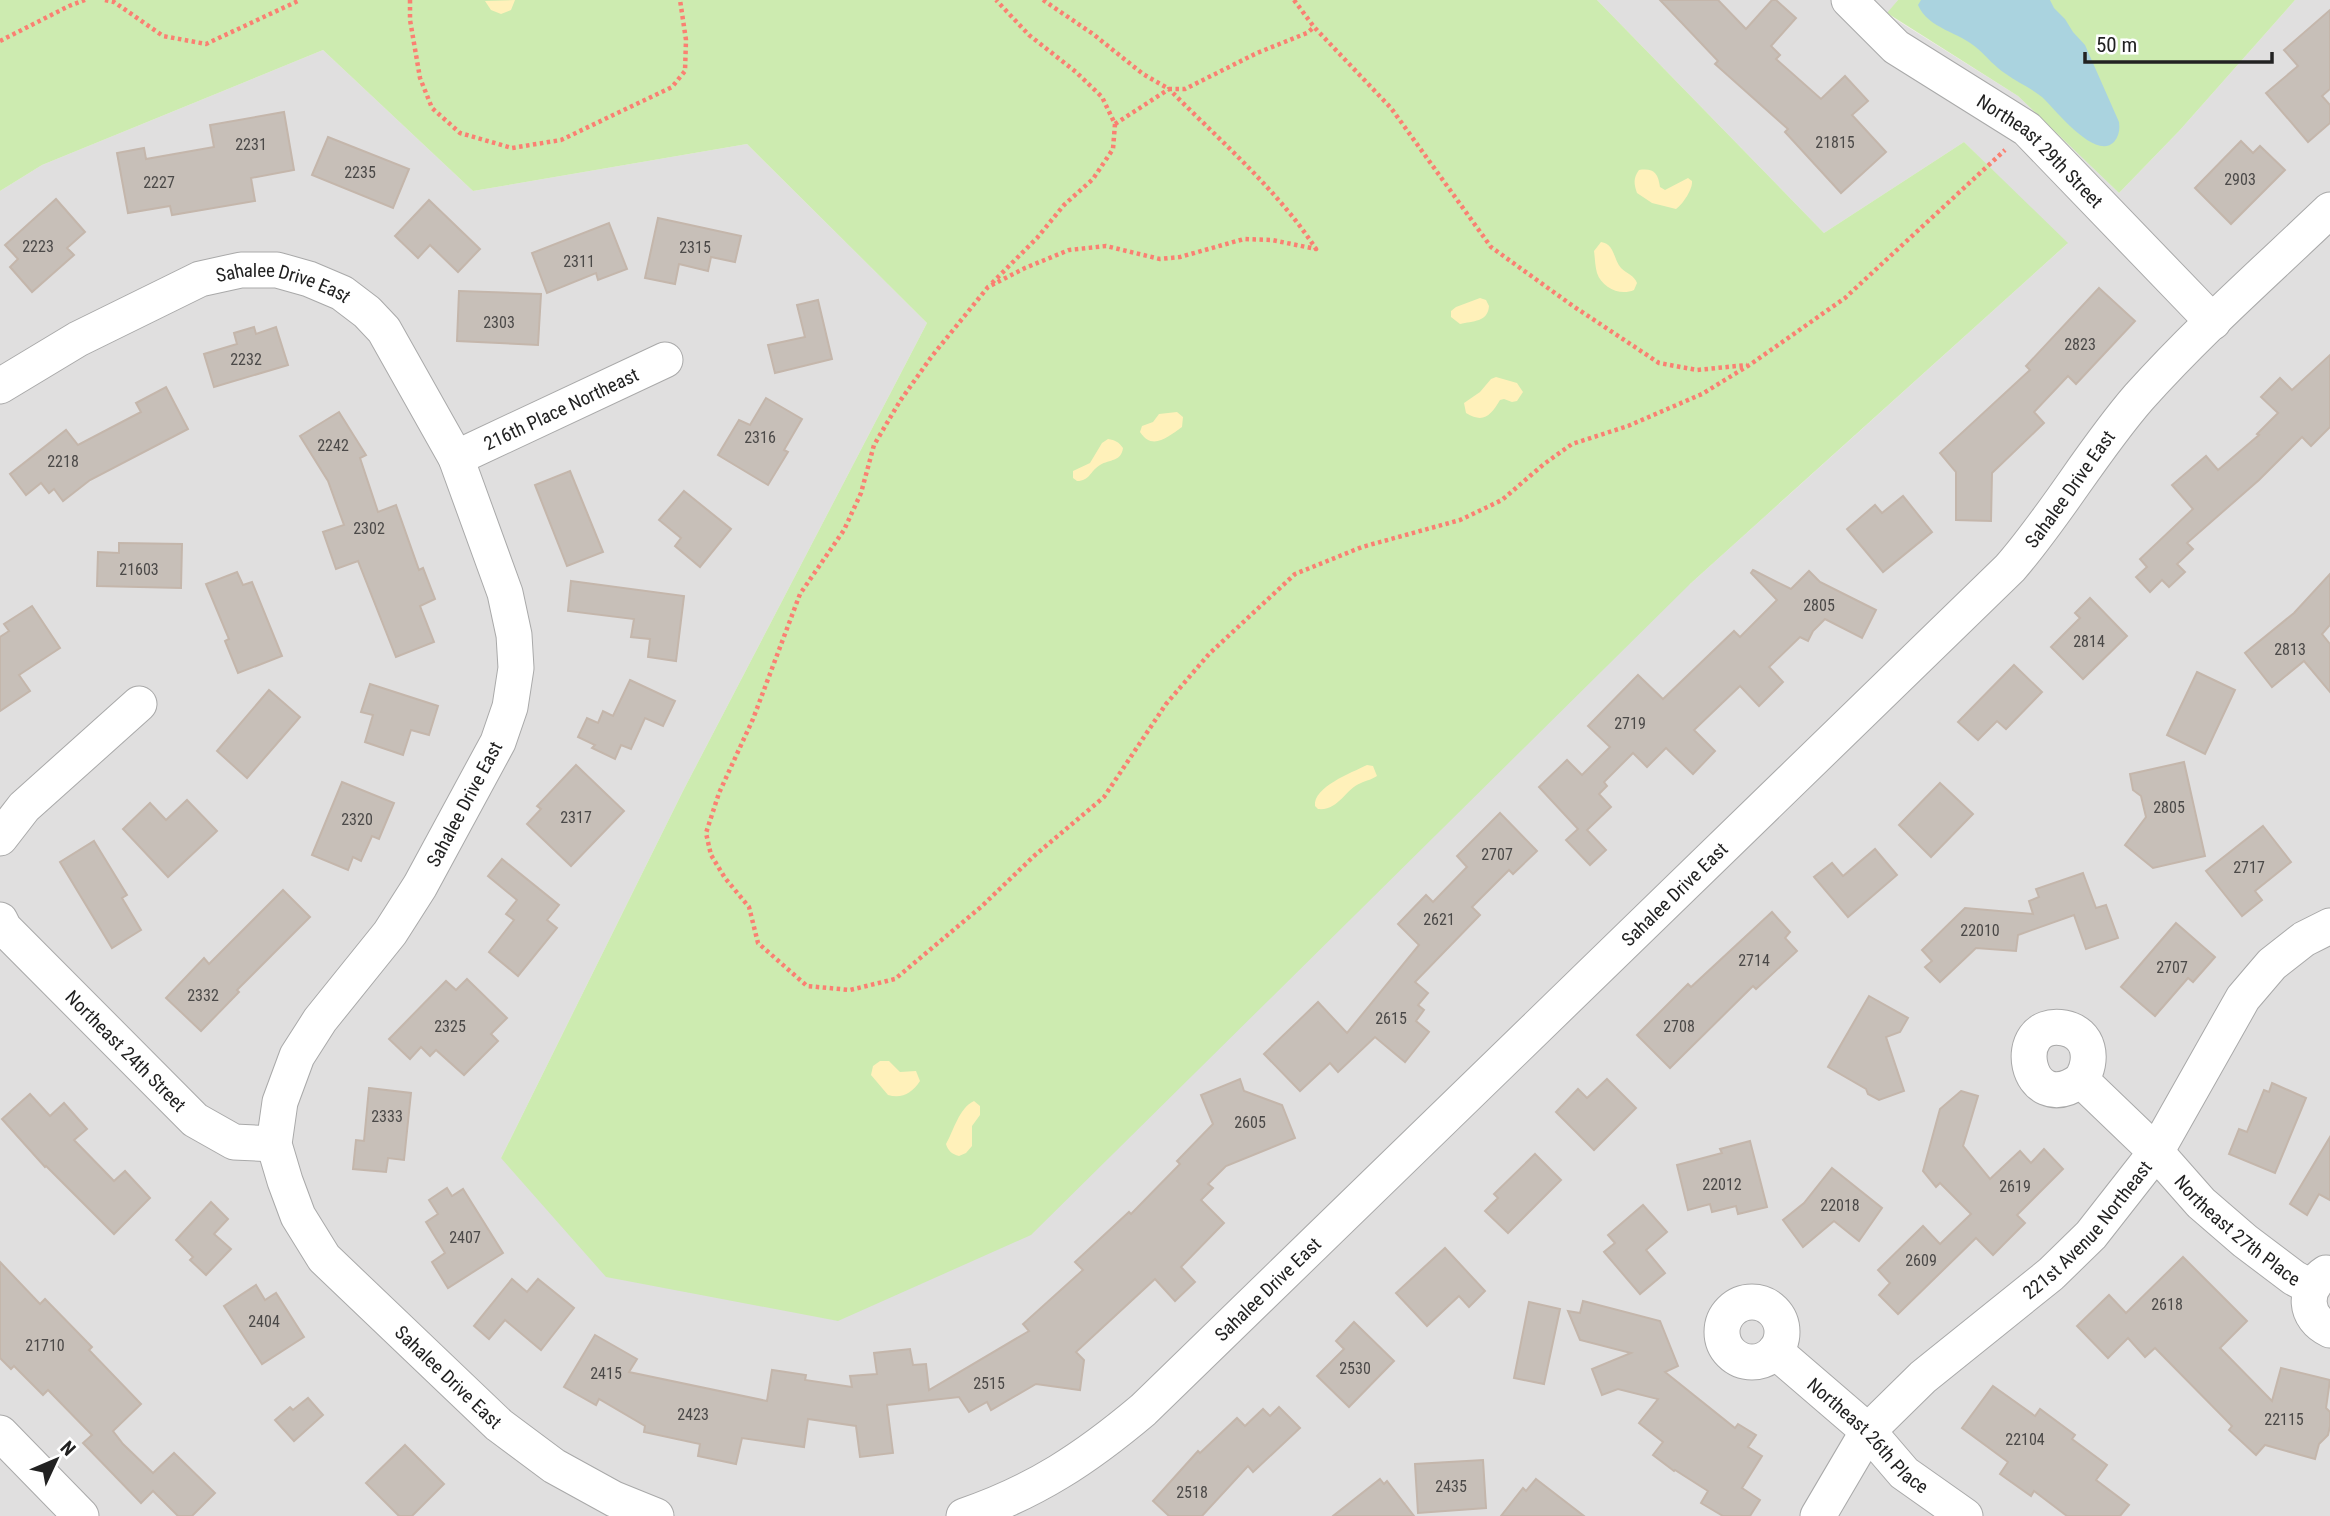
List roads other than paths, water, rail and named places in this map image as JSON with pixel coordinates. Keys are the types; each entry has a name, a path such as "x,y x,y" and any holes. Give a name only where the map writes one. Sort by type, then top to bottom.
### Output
{"street":[{"name":"Northeast 29th Street","path":"1849,0 1903,52 2027,129 2213,322"},
{"name":"Sahalee Drive East","path":"964,1516 1043,1483 1100,1447 1143,1410 2010,568 2036,538 2101,443 2141,396 2213,322 2330,210"},
{"name":"Sahalee Drive East","path":"0,386 78,339 200,279 241,270 277,270 309,279 342,293 367,312 384,330 456,457 505,593 514,635 516,668 510,707 498,742 420,886 390,933 320,1020 297,1056 280,1102 274,1144 298,1216 324,1258 499,1425 554,1466 614,1499 656,1516"},
{"name":"216th Place Northeast","path":"456,457 665,360"},
{"path":"0,838 24,807 139,704"},
{"name":"Northeast 24th Street","path":"0,920 4,928 195,1120 234,1142 274,1144"},
{"name":"221st Avenue Northeast","path":"1818,1516 1868,1431 1923,1377 2051,1274 2091,1235 2156,1152 2243,998 2272,964 2304,939 2330,926"},
{"name":"Northeast 27th Place","path":"2081,1080 2156,1152 2201,1203 2245,1241 2294,1278 2321,1279"},
{"name":"Northeast 27th Place","path":"2321,1279 2308,1297 2309,1308 2321,1325 2330,1330"},
{"name":"Northeast 26th Place","path":"1775,1351 1868,1431 1904,1473 1965,1516"},
{"path":"0,1433 81,1516"}],"water":[{"path":"1921,0 2050,0 2085,45 2119,122 2116,140 2106,146 2086,139 2065,122 2042,97 2002,71 1971,43 1929,20 1918,5"}]}
